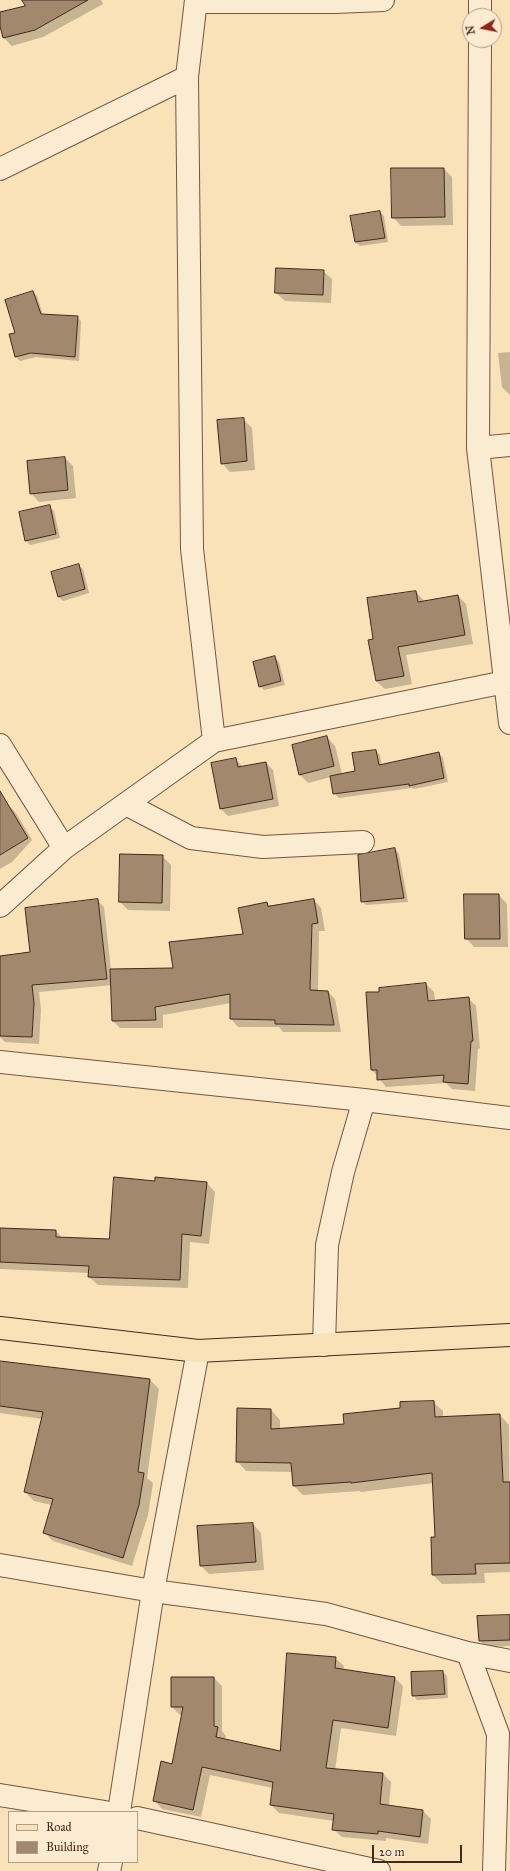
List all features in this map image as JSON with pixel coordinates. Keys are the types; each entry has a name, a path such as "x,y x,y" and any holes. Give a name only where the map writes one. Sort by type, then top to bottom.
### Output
{"main road":[{"path":"0,1328 198,1351 510,1335"}],"street":[{"path":"214,741 192,548 187,77 196,1 335,2 383,0"},
{"path":"480,48 478,448 508,681 510,723"},
{"path":"0,169 187,77"},
{"path":"478,448 510,445"},
{"path":"0,906 64,848 214,741 508,681"},
{"path":"0,745 64,848"},
{"path":"126,804 190,838 263,847 363,842"},
{"path":"0,1062 364,1100 510,1118"},
{"path":"324,1345 327,1245 343,1172 364,1100"},
{"path":"119,1811 153,1591 198,1351"},
{"path":"0,1565 153,1591 326,1614 468,1653 510,1661"},
{"path":"468,1653 498,1734 494,1871"},
{"path":"0,1795 99,1811"},
{"path":"138,1818 379,1871"}],"building":[{"path":"22,0 88,0 35,30 3,38 0,26 0,12 25,6"},
{"path":"391,168 444,168 445,217 392,218"},
{"path":"380,211 385,238 355,242 350,216"},
{"path":"276,268 324,270 323,295 275,293"},
{"path":"33,291 41,314 78,316 75,357 31,353 15,357 9,334 15,333 5,300"},
{"path":"244,418 247,461 221,464 217,420"},
{"path":"65,457 68,490 30,494 27,461"},
{"path":"50,505 56,534 25,541 19,512"},
{"path":"79,564 85,589 58,597 51,572"},
{"path":"416,591 418,602 458,595 465,635 398,647 404,676 376,681 368,640 373,639 367,598"},
{"path":"275,656 281,681 259,687 253,662"},
{"path":"327,736 334,766 299,775 292,745"},
{"path":"376,750 379,765 439,752 444,778 409,786 409,784 333,794 330,776 355,771 352,753"},
{"path":"236,758 238,767 266,762 273,799 220,809 211,763"},
{"path":"0,791 28,838 0,855"},
{"path":"395,848 404,898 361,902 358,855"},
{"path":"120,854 163,855 162,903 119,902"},
{"path":"464,894 499,894 500,939 465,939"},
{"path":"98,899 107,979 32,985 34,1003 32,1037 0,1036 0,956 30,952 25,908"},
{"path":"314,899 318,923 312,924 310,990 328,991 334,1025 275,1024 275,1020 230,1019 230,994 155,1007 156,1020 112,1021 110,969 173,968 169,942 243,934 238,908 267,902 268,906"},
{"path":"426,983 428,1001 469,997 473,1041 471,1041 468,1084 443,1082 444,1075 377,1080 377,1070 371,1070 366,992 379,992 379,988"},
{"path":"114,1177 155,1181 155,1177 207,1182 201,1236 182,1234 180,1280 88,1277 89,1266 0,1262 0,1228 56,1230 56,1237 109,1239"},
{"path":"0,1361 150,1379 138,1472 144,1473 139,1505 123,1558 43,1533 53,1499 24,1492 43,1412 0,1406"},
{"path":"434,1401 435,1417 500,1414 503,1482 510,1482 510,1563 475,1564 476,1574 432,1575 431,1537 435,1537 432,1473 351,1483 293,1486 291,1463 236,1462 237,1408 271,1409 271,1429 344,1424 343,1414 400,1408 400,1402"},
{"path":"253,1523 256,1562 200,1566 197,1526"},
{"path":"510,1615 510,1640 479,1641 477,1616"},
{"path":"287,1653 336,1657 335,1668 395,1677 388,1728 333,1720 326,1768 383,1773 380,1804 423,1810 420,1837 378,1831 378,1834 332,1830 334,1814 270,1805 273,1782 202,1767 193,1810 153,1801 161,1761 172,1764 183,1707 171,1707 171,1677 214,1677 214,1726 218,1727 216,1737 280,1751"},
{"path":"443,1671 445,1694 412,1696 411,1672"}]}
